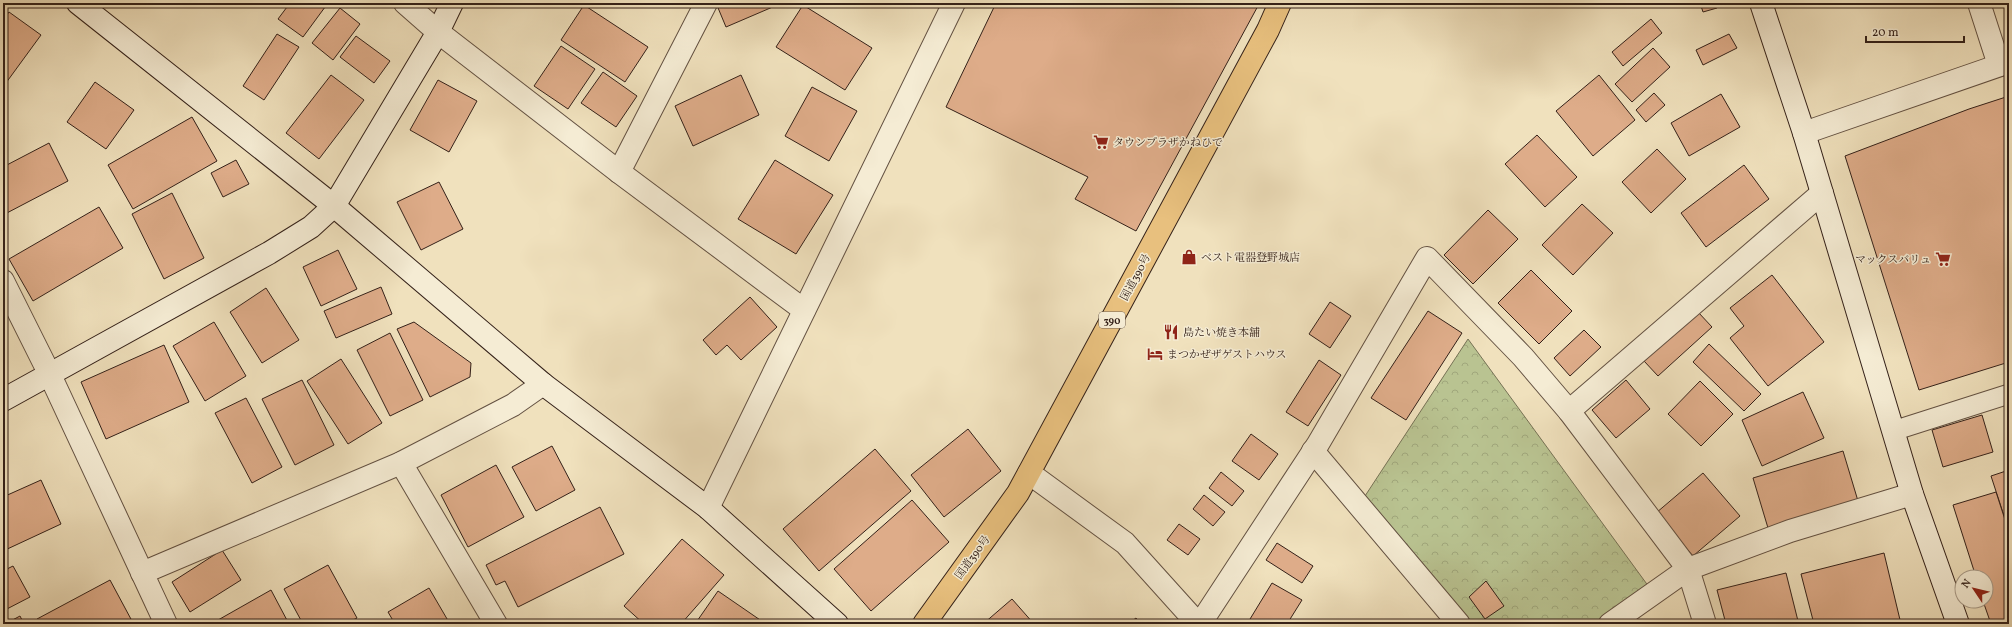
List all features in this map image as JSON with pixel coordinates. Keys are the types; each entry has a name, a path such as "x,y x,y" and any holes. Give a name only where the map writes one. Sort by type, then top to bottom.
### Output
{"highway":[{"name":"国道390号","path":"924,624 1018,493 1030,473 1268,30 1280,3"}],"street":[{"path":"78,3 334,206 543,384 708,508 837,624"},
{"path":"405,3 438,32 620,172 804,310"},
{"path":"3,400 269,253 311,227 334,206 438,32 452,3"},
{"path":"620,172 706,3"},
{"path":"708,508 954,3"},
{"path":"1761,3 1804,133 1912,494 1958,624"},
{"path":"1804,133 2004,64 1979,3"},
{"path":"1569,411 1822,193"},
{"path":"1030,473 1125,543 1199,624 1314,451 1427,258 1523,357 1569,411 1688,569 1705,624"},
{"path":"3,281 50,375 166,624"},
{"path":"142,573 401,462 513,405 543,384"},
{"path":"1314,451 1459,624"},
{"path":"401,462 496,624"},
{"path":"1610,624 1688,569 1790,531 1912,494"}],"lane":[{"path":"1893,430 2009,394"}],"green space":[{"path":"1468,339 1649,587 1598,624 1472,624 1365,496"}],"building":[{"path":"290,3 328,3 303,37 278,19"},
{"path":"716,3 782,3 726,27"},
{"name":"タウンプラザかねひで","path":"996,3 1259,4 1136,231 1075,199 1088,177 946,107"},
{"path":"1700,3 1716,3 1717,8 1703,12"},
{"path":"584,5 648,47 625,82 561,40"},
{"path":"803,5 872,48 845,90 776,47"},
{"path":"340,8 360,24 333,60 312,43"},
{"path":"9,12 41,35 3,87 3,20"},
{"path":"1651,19 1662,33 1623,66 1612,52"},
{"path":"277,34 299,47 264,100 243,86"},
{"path":"1729,34 1737,48 1703,65 1696,50"},
{"path":"356,36 390,61 374,83 340,57"},
{"path":"561,46 595,69 568,109 534,86"},
{"path":"1653,48 1670,67 1632,102 1615,84"},
{"path":"603,72 637,96 616,127 581,103"},
{"path":"331,75 364,100 319,159 286,133"},
{"path":"741,75 759,115 693,146 675,106"},
{"path":"1599,75 1635,120 1593,156 1556,111"},
{"path":"438,80 477,101 449,152 410,130"},
{"path":"95,82 134,110 106,149 67,122"},
{"path":"812,87 857,111 829,161 785,136"},
{"path":"1654,93 1665,105 1646,122 1636,110"},
{"path":"1721,94 1740,127 1689,156 1671,123"},
{"name":"マックスバリュ","path":"2009,96 2009,362 1919,390 1845,156 1969,109"},
{"path":"192,117 217,161 133,209 108,165"},
{"path":"1537,135 1577,177 1545,207 1505,164"},
{"path":"49,143 68,181 3,215 3,167"},
{"path":"1657,149 1686,179 1651,213 1622,182"},
{"path":"236,160 249,184 223,197 211,173"},
{"path":"775,160 833,195 796,254 738,219"},
{"path":"1744,165 1769,199 1706,247 1681,213"},
{"path":"439,182 463,229 421,250 397,202"},
{"path":"172,193 204,258 164,279 132,214"},
{"path":"1582,204 1613,233 1573,275 1542,245"},
{"path":"99,207 123,248 33,301 9,259"},
{"path":"1488,210 1518,239 1473,284 1444,255"},
{"path":"338,250 357,289 321,306 303,267"},
{"path":"1531,270 1572,311 1539,344 1498,303"},
{"path":"1772,275 1824,342 1768,386 1730,338 1744,326 1730,308"},
{"path":"381,287 392,314 336,338 324,311"},
{"path":"266,288 299,340 262,363 230,312"},
{"path":"750,297 777,327 741,360 727,345 716,355 703,340"},
{"path":"1330,302 1351,316 1330,348 1309,334"},
{"path":"1428,311 1462,333 1406,420 1371,398"},
{"path":"1698,312 1712,327 1658,376 1644,361"},
{"path":"214,322 246,376 205,401 173,346"},
{"path":"414,322 471,363 470,377 430,397 397,329"},
{"path":"1584,330 1601,347 1570,376 1554,358"},
{"path":"390,333 423,400 390,416 357,350"},
{"path":"1709,344 1761,394 1744,411 1693,362"},
{"path":"164,345 189,402 106,439 81,382"},
{"path":"341,359 382,423 348,444 307,381"},
{"path":"1319,360 1341,375 1308,426 1286,412"},
{"path":"302,380 334,445 295,465 262,399"},
{"path":"1626,380 1650,409 1616,438 1592,410"},
{"path":"1700,381 1733,414 1701,446 1668,414"},
{"path":"1803,392 1824,438 1762,466 1742,420"},
{"path":"246,398 282,467 252,483 215,413"},
{"path":"1982,415 1993,452 1943,467 1932,430"},
{"path":"968,429 1001,471 944,517 911,475"},
{"path":"1251,434 1278,454 1259,480 1232,461"},
{"path":"552,446 575,490 536,511 512,467"},
{"path":"875,449 911,491 819,571 783,529"},
{"path":"1843,451 1858,501 1768,528 1753,478"},
{"path":"496,465 524,517 468,547 441,495"},
{"path":"2009,470 2009,524 2007,525 1991,476"},
{"path":"1221,472 1244,491 1232,506 1209,488"},
{"path":"1703,473 1740,516 1693,556 1656,513"},
{"path":"41,480 61,524 3,551 3,497"},
{"path":"1996,492 2009,532 2009,624 1991,624 1986,609 1994,609 1994,569 1973,569 1953,505"},
{"path":"1204,495 1225,512 1213,526 1193,509"},
{"path":"912,500 949,542 871,611 834,569"},
{"path":"600,507 624,554 518,607 505,581 496,585 486,565"},
{"path":"1179,524 1200,539 1188,555 1167,540"},
{"path":"682,539 724,575 681,624 644,624 624,606"},
{"path":"1277,543 1313,566 1302,583 1266,560"},
{"path":"222,550 241,580 190,612 172,582"},
{"path":"1884,553 1901,624 1814,624 1801,574"},
{"path":"328,565 357,618 345,624 303,624 284,589"},
{"path":"13,566 30,597 3,611 3,571"},
{"path":"1786,573 1798,621 1786,624 1726,624 1717,590"},
{"path":"110,580 132,621 126,624 40,624 37,619"},
{"path":"1486,581 1504,606 1485,619 1469,597"},
{"path":"1272,583 1302,600 1287,624 1247,624"},
{"path":"429,588 450,624 395,624 388,612"},
{"path":"271,590 289,624 211,624"},
{"path":"718,591 766,624 695,624"},
{"path":"1012,599 1034,624 983,624"},
{"path":"20,616 24,624 5,624"},
{"path":"1136,618 1141,624 1128,624"}],"place":[{"name":"タウンプラザかねひで","path":"1101,142"},
{"name":"ベスト電器登野城店","path":"1189,257"},
{"name":"マックスバリュ","path":"1943,259"},
{"name":"島たい焼き本舗","path":"1171,332"},
{"name":"まつかぜザゲストハウス","path":"1155,354"}]}
